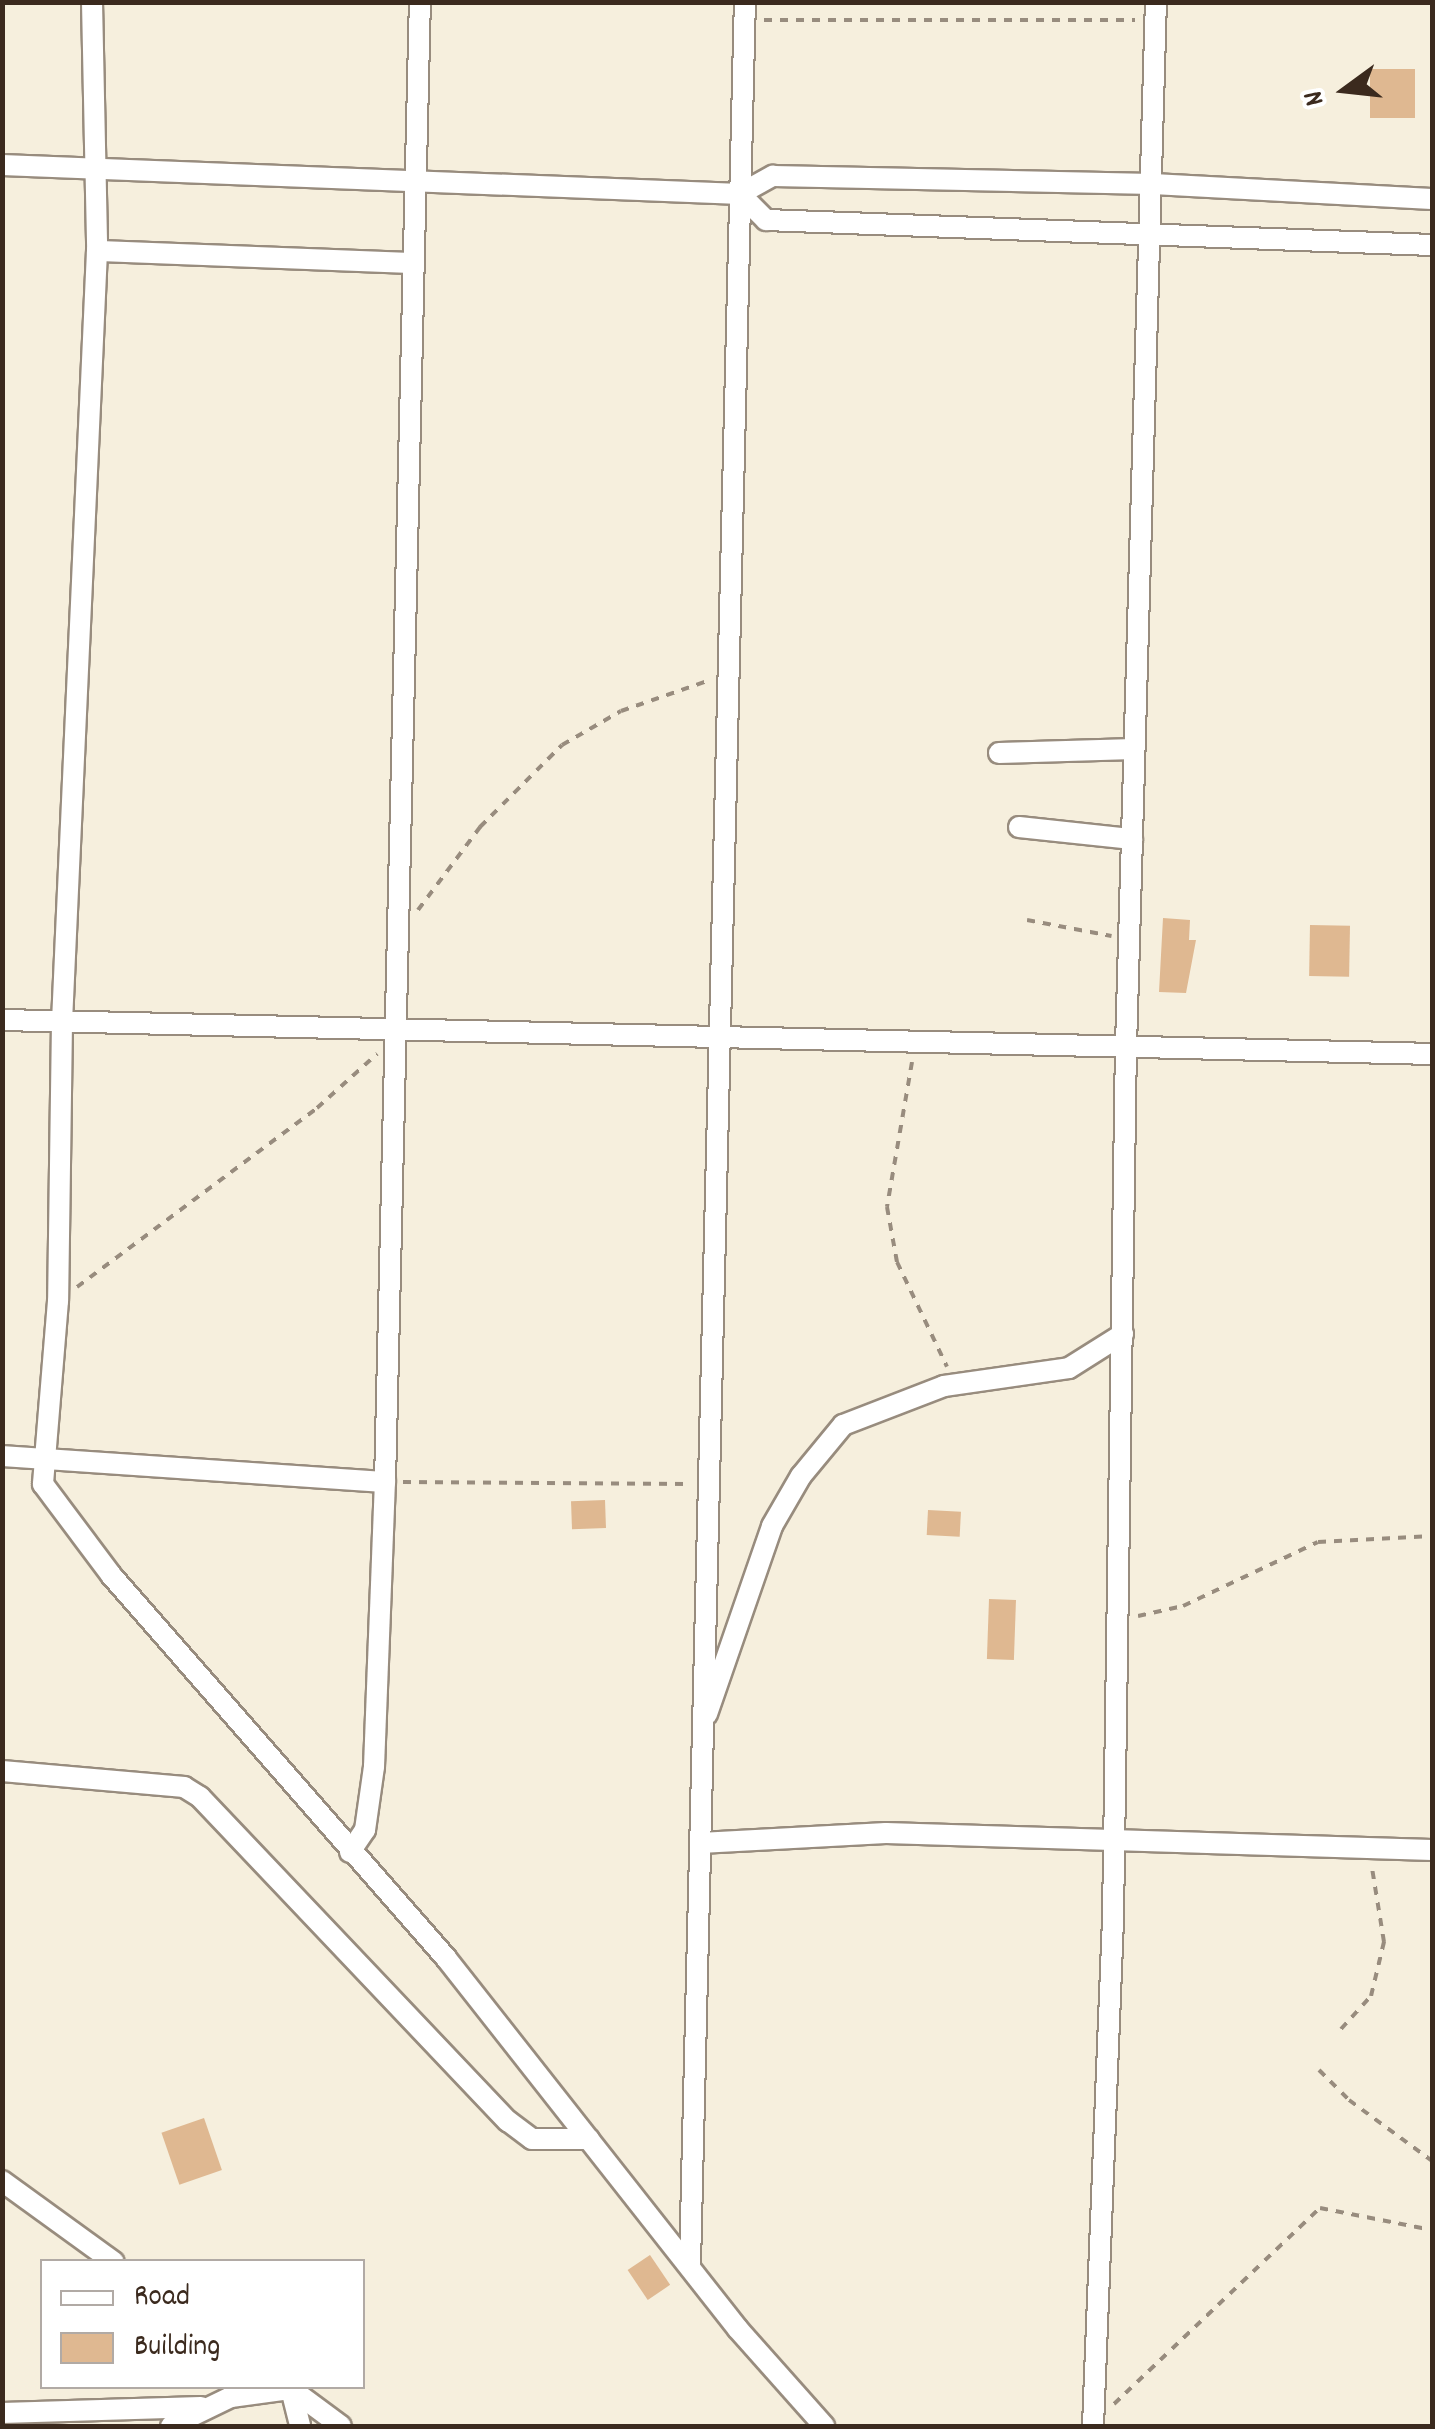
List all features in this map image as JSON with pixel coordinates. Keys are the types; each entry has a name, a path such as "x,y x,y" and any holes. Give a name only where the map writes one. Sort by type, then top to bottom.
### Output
{"street":[{"path":"92,2 97,251 62,1022 58,1301 43,1484 56,1508 350,1852 446,1958 588,2139 824,2426"},
{"path":"350,1852 365,1830 374,1767 385,1482 420,2"},
{"path":"690,2264 745,12"},
{"path":"1094,2425 1114,1840 1126,1047 1156,12"},
{"path":"2,165 740,194 772,176 1153,184 1432,199"},
{"path":"740,194 766,220 1150,231 1432,245"},
{"path":"97,251 414,263"},
{"path":"999,753 1134,749"},
{"path":"1019,827 1132,839"},
{"path":"2,1020 396,1034 720,1037 1432,1054"},
{"path":"703,1724 772,1526 820,1449 865,1413 958,1384 1068,1368 1124,1334"},
{"path":"2,1456 43,1463 385,1482"},
{"path":"2,1771 184,1787 200,1797 508,2121 532,2139 588,2139"},
{"path":"700,1843 886,1833 1432,1850"},
{"path":"2,2181 110,2259"},
{"path":"2,2413 201,2406 284,2389"},
{"path":"289,2389 300,2426"},
{"path":"290,2389 341,2426"},
{"path":"172,2426 201,2406"}],"path":[{"path":"745,12 1156,12"},
{"path":"398,914 424,908 431,887 480,827 586,726 728,673"},
{"path":"1026,920 1110,936 1129,946"},
{"path":"58,1301 317,1108 396,1034"},
{"path":"914,1042 887,1207 897,1262 918,1316 958,1384"},
{"path":"385,1482 708,1485"},
{"path":"1118,1620 1183,1606 1318,1542 1432,1536"},
{"path":"1342,2029 1371,1996 1384,1942 1372,1886 1374,1848"},
{"path":"1319,2070 1432,2161"},
{"path":"1094,2425 1320,2208 1432,2230"}],"building":[{"path":"1370,69 1415,69 1415,118 1370,118"},
{"path":"1163,918 1190,920 1189,940 1196,940 1186,993 1159,992"},
{"path":"1310,925 1350,926 1349,977 1309,976"},
{"path":"605,1500 606,1528 572,1529 571,1501"},
{"path":"928,1510 961,1512 960,1537 927,1535"},
{"path":"989,1599 1016,1600 1014,1660 987,1659"},
{"path":"204,2118 222,2170 179,2185 161,2133"},
{"path":"650,2255 670,2285 648,2300 628,2270"}]}
